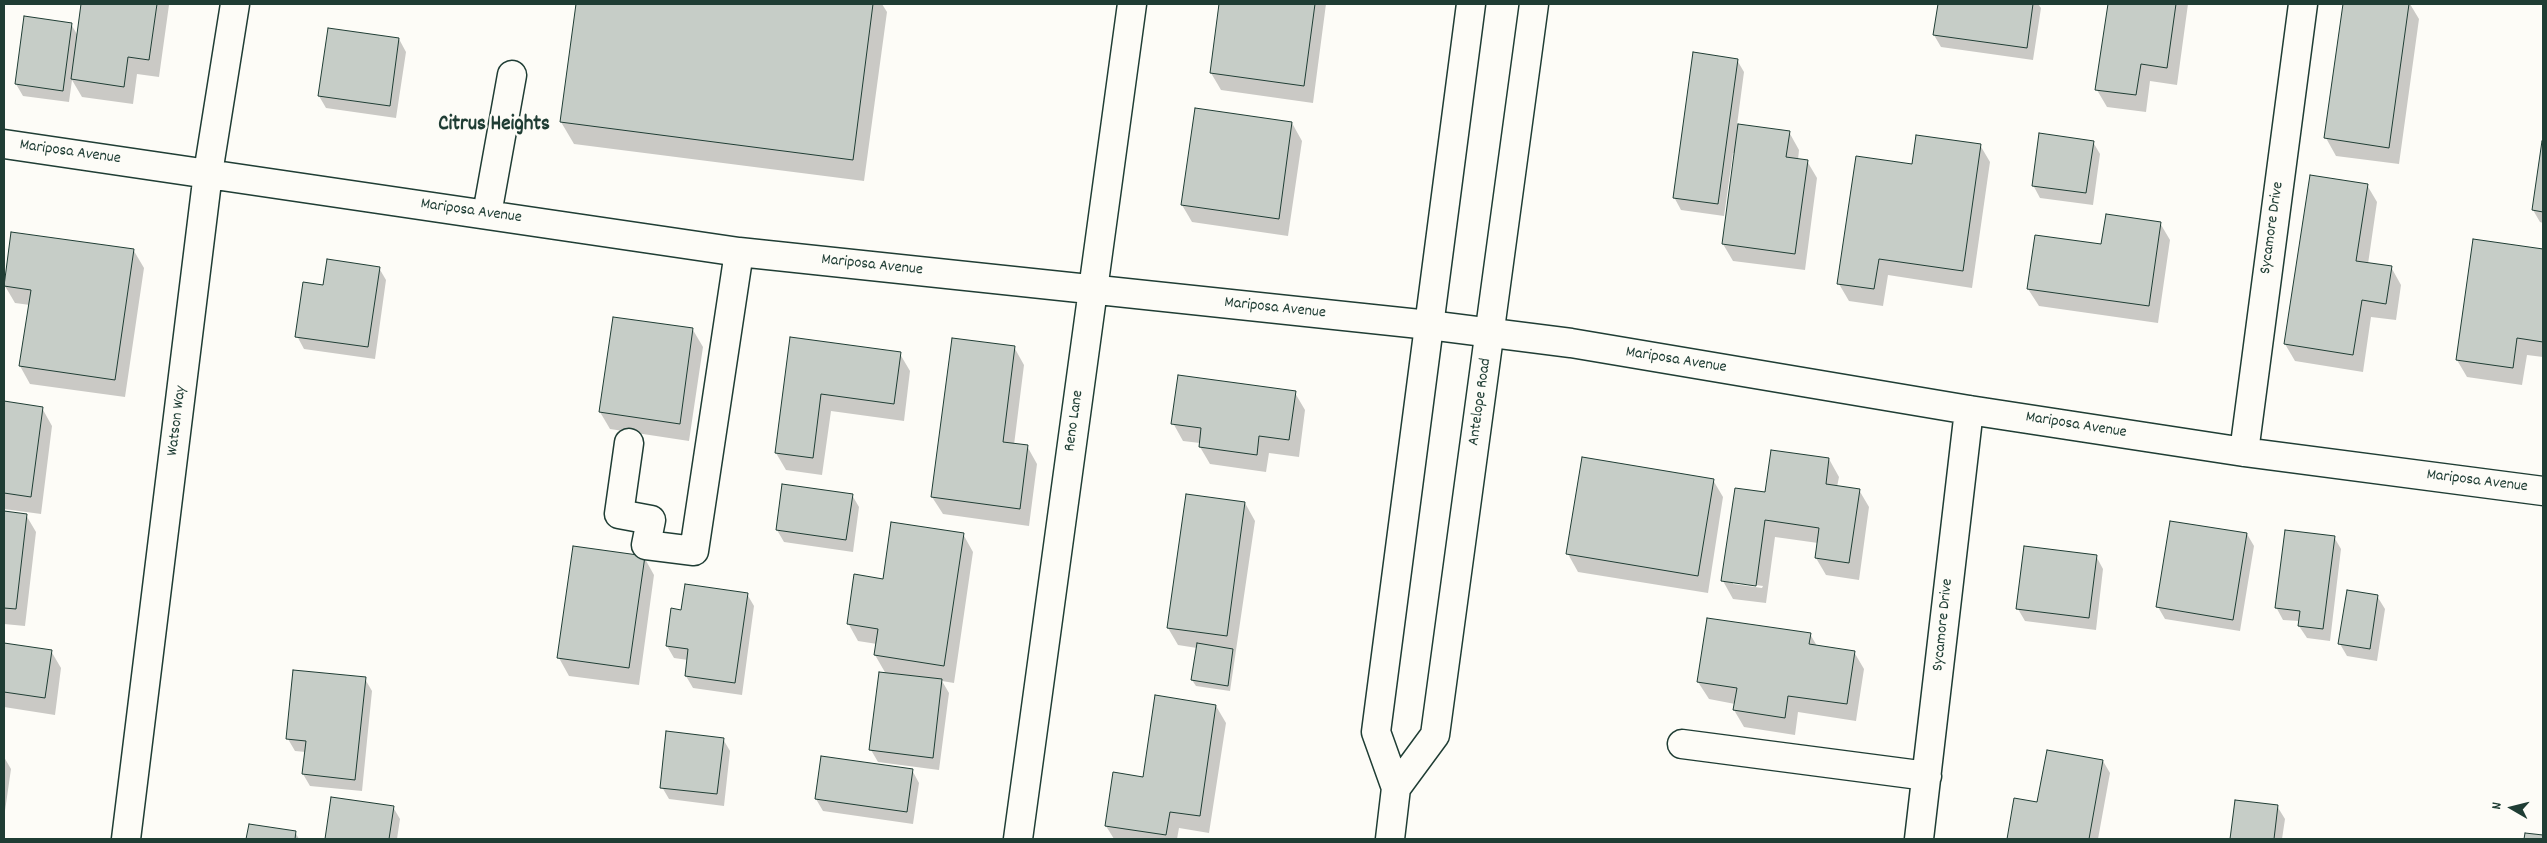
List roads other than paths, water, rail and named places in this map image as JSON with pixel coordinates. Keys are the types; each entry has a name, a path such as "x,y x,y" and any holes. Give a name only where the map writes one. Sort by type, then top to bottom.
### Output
{"street":[{"name":"Watson Way","path":"126,839 208,173 235,4"},
{"name":"Reno Lane","path":"1018,839 1132,4"},
{"path":"1390,839 1396,788 1376,732 1471,4"},
{"name":"Antelope Road","path":"1396,788 1436,735 1534,4"},
{"name":"Sycamore Drive","path":"2244,452 2303,4"},
{"path":"487,214 512,75"},
{"name":"Mariposa Avenue","path":"4,144 739,252 1429,325 1571,343 1969,410 2244,452 2543,491"},
{"path":"629,443 619,514 651,520 646,545 694,551 739,252"},
{"name":"Sycamore Drive","path":"1919,839 1969,410"},
{"path":"1682,744 1927,776"}],"district":[{"name":"Citrus Heights","path":"494,126"}]}
